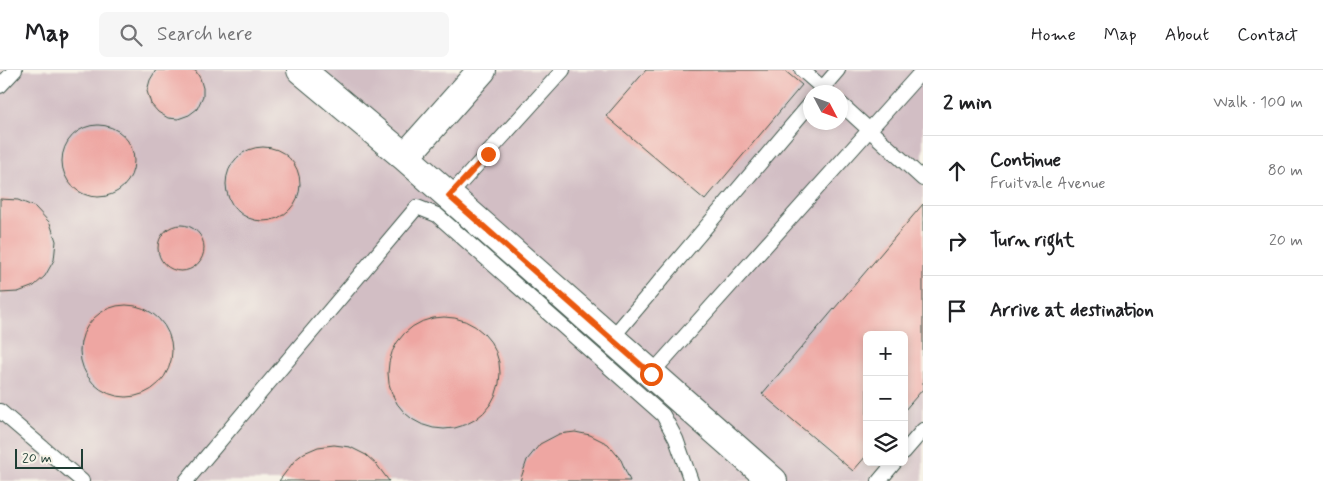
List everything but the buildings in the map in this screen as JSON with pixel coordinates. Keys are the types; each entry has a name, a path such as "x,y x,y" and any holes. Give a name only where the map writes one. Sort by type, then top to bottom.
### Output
{"street":[{"path":"301,70 405,157 773,481"},
{"path":"405,157 482,70"}],"lane":[{"path":"0,86 14,70"},
{"path":"449,196 563,70"},
{"path":"802,70 817,85"},
{"path":"827,85 838,70"},
{"path":"651,374 923,70"},
{"path":"611,339 803,111"},
{"path":"848,111 923,179"},
{"path":"186,481 417,207 437,214 663,415 676,439 692,481"},
{"path":"0,411 82,481"},
{"path":"908,447 923,430"},
{"path":"879,481 892,466"}],"shaded area":[{"path":"0,70 923,70 923,481 0,481"}],"route":[{"path":"488,154 449,196 651,374"}]}
